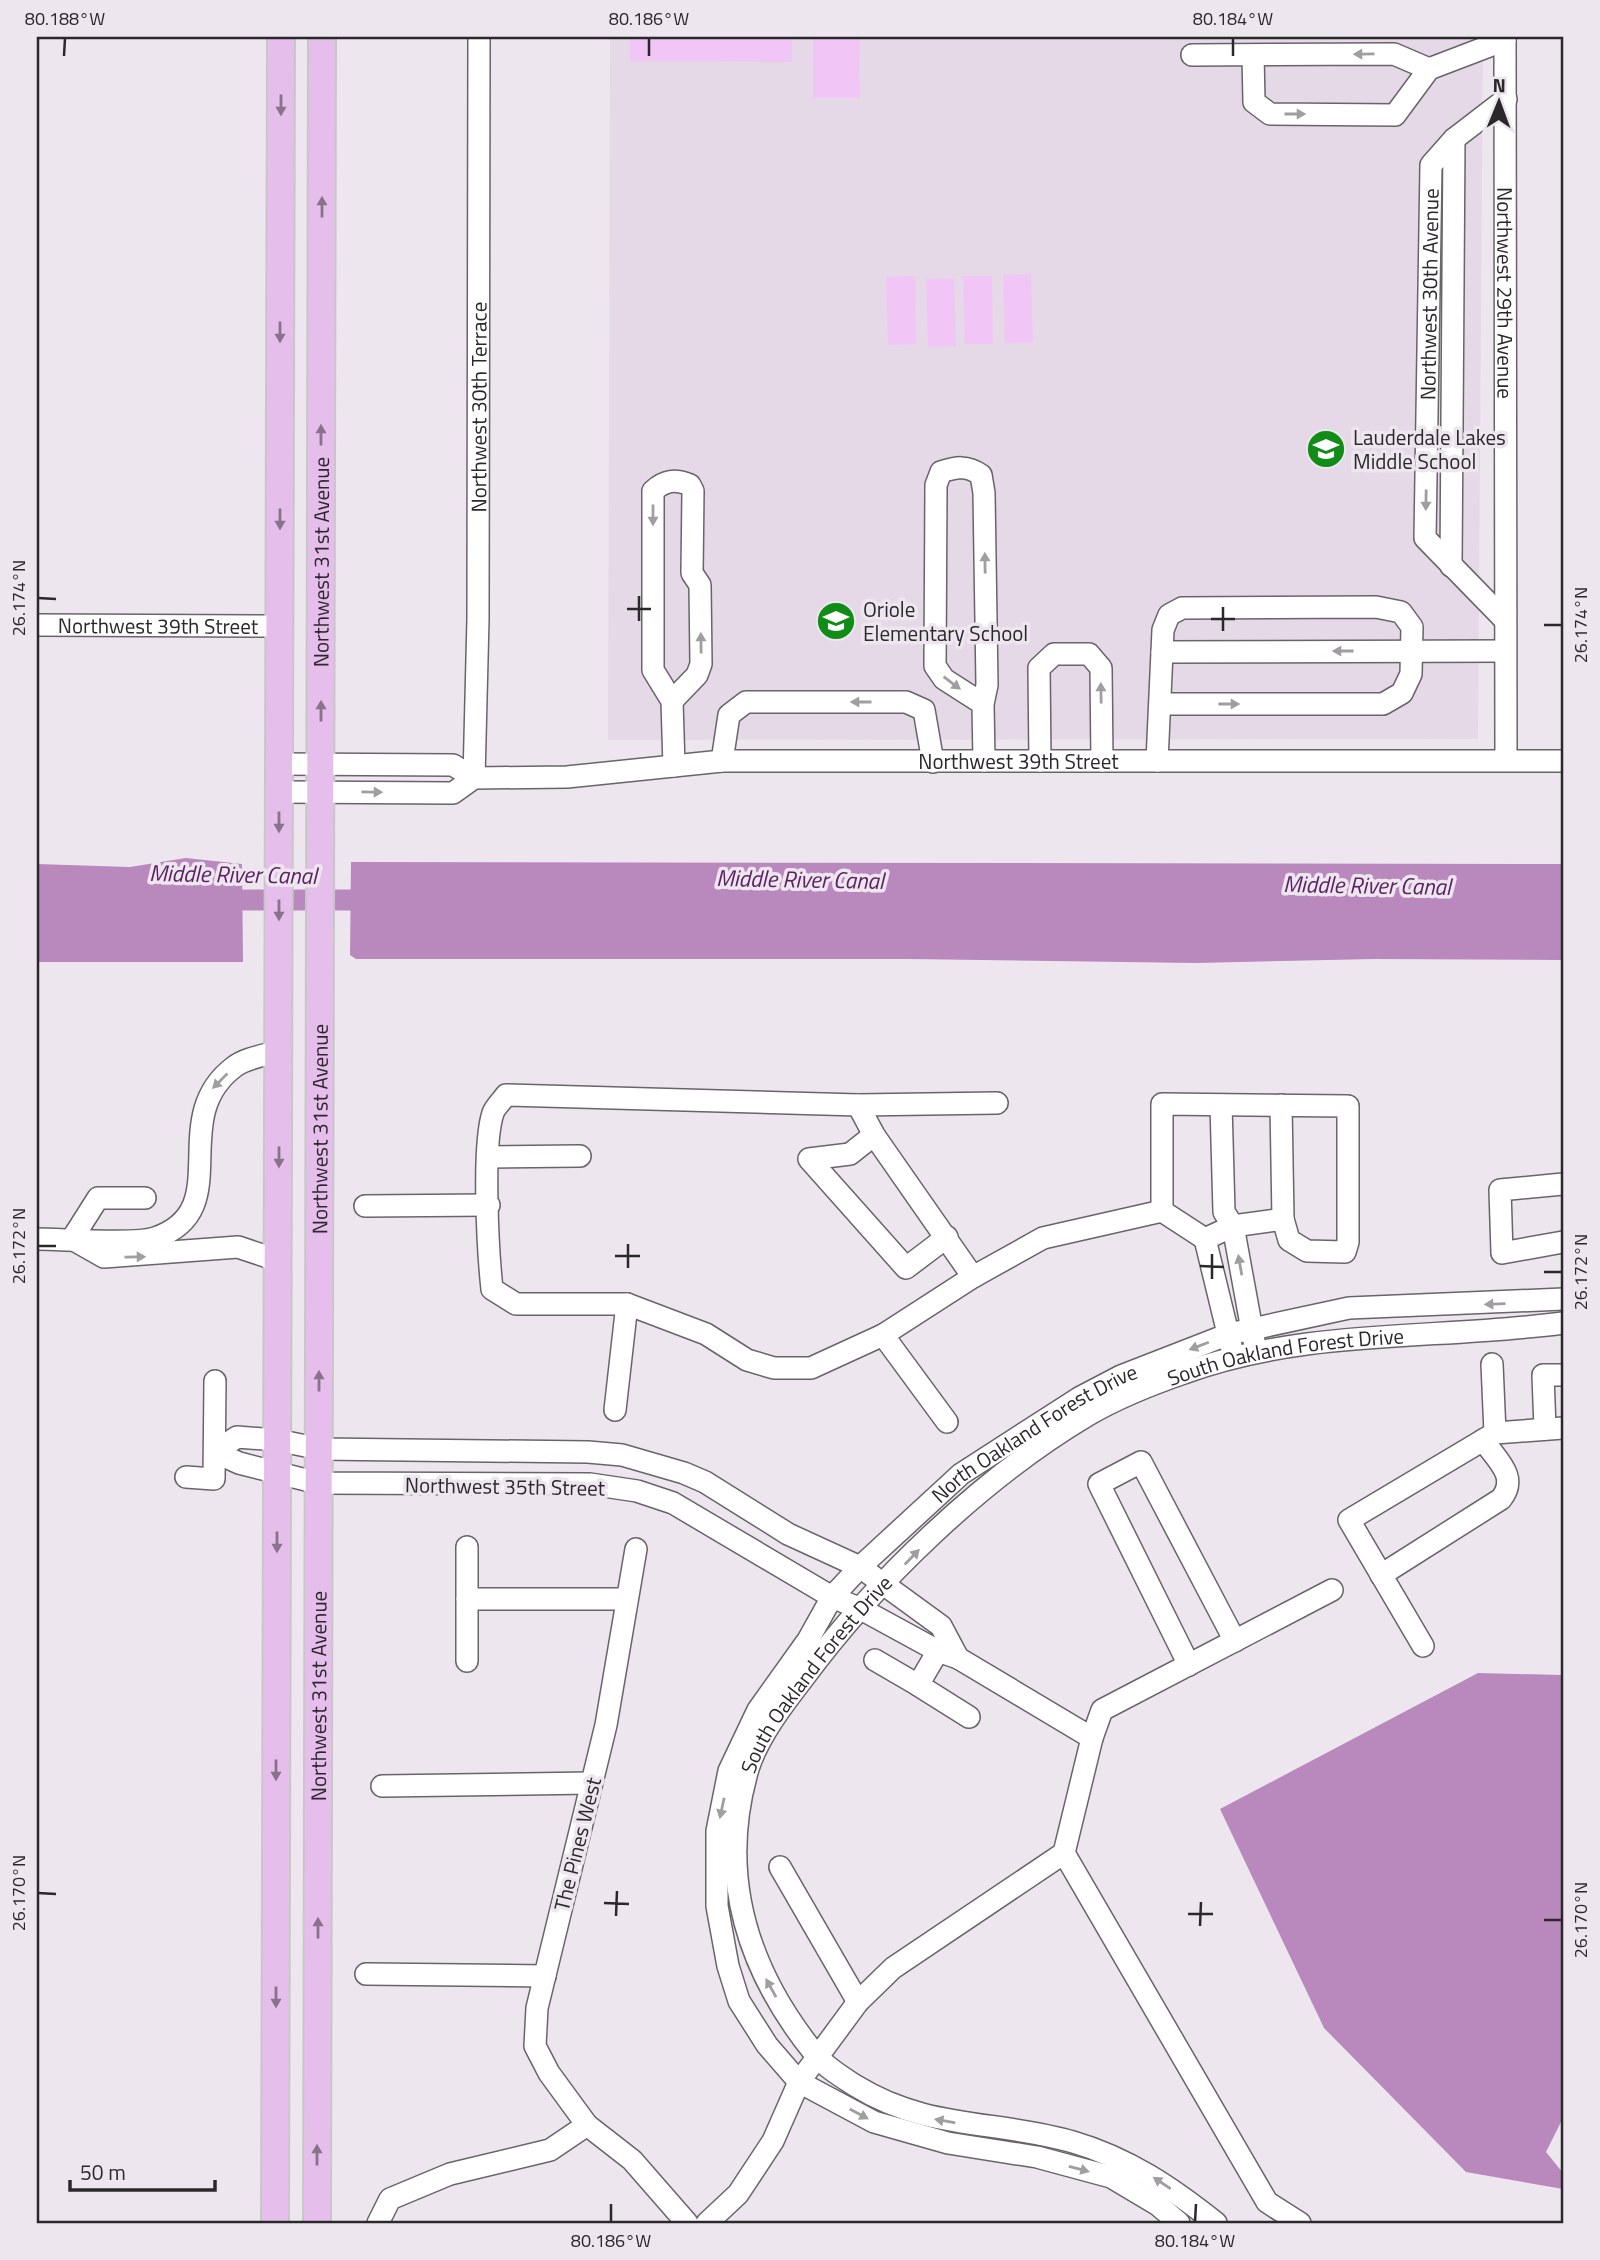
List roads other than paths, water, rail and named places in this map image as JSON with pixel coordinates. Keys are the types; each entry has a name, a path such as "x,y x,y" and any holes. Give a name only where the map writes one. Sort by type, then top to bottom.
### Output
{"main road":[{"name":"Northwest 31st Avenue","path":"275,2223 281,37"},
{"name":"Northwest 31st Avenue","path":"317,2223 323,37"}],"street":[{"name":"Northwest 30th Terrace","path":"474,778 478,592 479,37"},
{"path":"1253,55 1254,102 1270,114 1395,115 1430,69 1505,38"},
{"name":"Northwest 29th Avenue","path":"1505,38 1506,760"},
{"path":"1192,55 1394,54 1430,69"},
{"name":"Northwest 30th Avenue","path":"1504,619 1425,538 1431,165 1454,139 1506,99"},
{"path":"983,704 944,680 935,666 936,485 941,472 956,467 972,469 981,475 984,493 987,685 983,704 984,761"},
{"path":"672,701 697,675 701,664 700,585 706,574 707,503 690,485 676,480 662,483 653,491 653,670 672,701 674,766"},
{"path":"1157,761 1163,631 1169,615 1182,608 1376,607 1401,612 1412,627 1411,674 1402,693 1383,704 1161,704"},
{"name":"Northwest 39th Street","path":"37,625 280,626"},
{"path":"1162,652 1504,651"},
{"path":"1040,761 1039,668 1054,654 1089,654 1101,668 1102,761"},
{"path":"722,761 729,715 746,702 906,702 924,710 933,761"},
{"name":"Northwest 39th Street","path":"279,764 453,765 474,778 567,777 722,761 1563,761"},
{"name":"Northwest 39th Street","path":"279,792 453,793 474,778"},
{"path":"37,1239 152,1239 174,1229 190,1215 198,1196 200,1120 211,1090 235,1065 279,1051"},
{"path":"997,1103 858,1105 506,1095 494,1111 489,1157 492,1289 516,1304 627,1304 706,1334 747,1360 774,1368 811,1368 883,1335 973,1277 1043,1238 1162,1211 1205,1239 1233,1357"},
{"path":"1162,1211 1162,1104 1348,1105 1348,1242 1345,1252 1307,1251 1289,1240 1283,1219 1281,1105"},
{"path":"858,1105 874,1135 973,1277"},
{"path":"1221,1105 1224,1212 1233,1226 1257,1353"},
{"path":"850,1154 874,1135"},
{"path":"894,1163 850,1154 809,1159 906,1268 947,1237"},
{"path":"489,1157 580,1156"},
{"path":"1563,1184 1500,1190 1502,1253 1563,1242"},
{"path":"72,1239 98,1198 145,1198"},
{"path":"365,1206 489,1205"},
{"path":"1205,1239 1233,1226 1283,1219"},
{"path":"72,1239 104,1257 237,1247 268,1257 278,1266"},
{"name":"North Oakland Forest Drive","path":"832,1597 860,1567 961,1474 1049,1415 1121,1376 1229,1334 1349,1308 1563,1299"},
{"path":"615,1410 627,1304"},
{"name":"South Oakland Forest Drive","path":"1216,2223 1162,2183 1122,2160 1033,2132 938,2120 916,2113 864,2091 817,2057 781,2005 755,1958 745,1928 737,1863 739,1816 749,1766 767,1731 834,1636 947,1520 983,1490 1090,1414 1183,1373 1233,1357 1391,1334 1563,1324"},
{"path":"883,1335 947,1422"},
{"path":"1381,1575 1501,1499 1509,1489 1510,1478 1489,1436 1492,1364"},
{"path":"1423,1646 1349,1520 1489,1436 1554,1429 1544,1376 1563,1376"},
{"path":"186,1477 215,1479 215,1381"},
{"path":"215,1452 237,1437 277,1440 320,1449 556,1451 622,1455 705,1482 788,1534 860,1567 941,1626 948,1655 918,1685"},
{"name":"Northwest 35th Street","path":"215,1452 239,1463 318,1483 590,1484 637,1491 673,1503 832,1597 861,1609 948,1655 1092,1738"},
{"path":"1189,1665 1099,1484 1141,1462 1235,1641"},
{"path":"467,1547 467,1661"},
{"name":"The Pines West","path":"636,1549 606,1725 537,2008 535,2046 549,2073 587,2125 632,2160 687,2223"},
{"path":"707,2223 738,2194 773,2141 799,2082 858,2002 894,1968 1064,1853 1092,1738 1102,1710 1332,1590"},
{"name":"South Oakland Forest Drive","path":"832,1597 808,1640 758,1710 729,1772 717,1830 718,1906 727,1966 736,1992 767,2045 799,2082 874,2122 948,2144 1037,2157 1111,2177 1158,2206 1179,2223"},
{"path":"467,1599 627,1599"},
{"path":"875,1660 969,1717"},
{"path":"382,1786 591,1783"},
{"path":"1064,1853 1267,2202 1300,2223"},
{"path":"780,1867 858,2002"},
{"path":"366,1974 545,1976"},
{"path":"378,2223 390,2199 450,2174 550,2150 587,2125"}],"water":[{"path":"186,858 242,864 243,962 37,962 37,864 130,867"},
{"path":"351,862 1563,864 1563,960 1374,959 1196,963 908,959 356,959 350,955"},
{"path":"1478,1673 1563,1675 1563,2118 1546,2152 1563,2173 1563,2189 1466,2172 1324,2028 1220,1809"}],"waterway":[{"name":"Middle River Canal","path":"214,900 378,900"}],"place":[{"name":"Lauderdale Lakes Middle School","path":"1326,449"},
{"name":"Oriole Elementary School","path":"836,621"}]}
